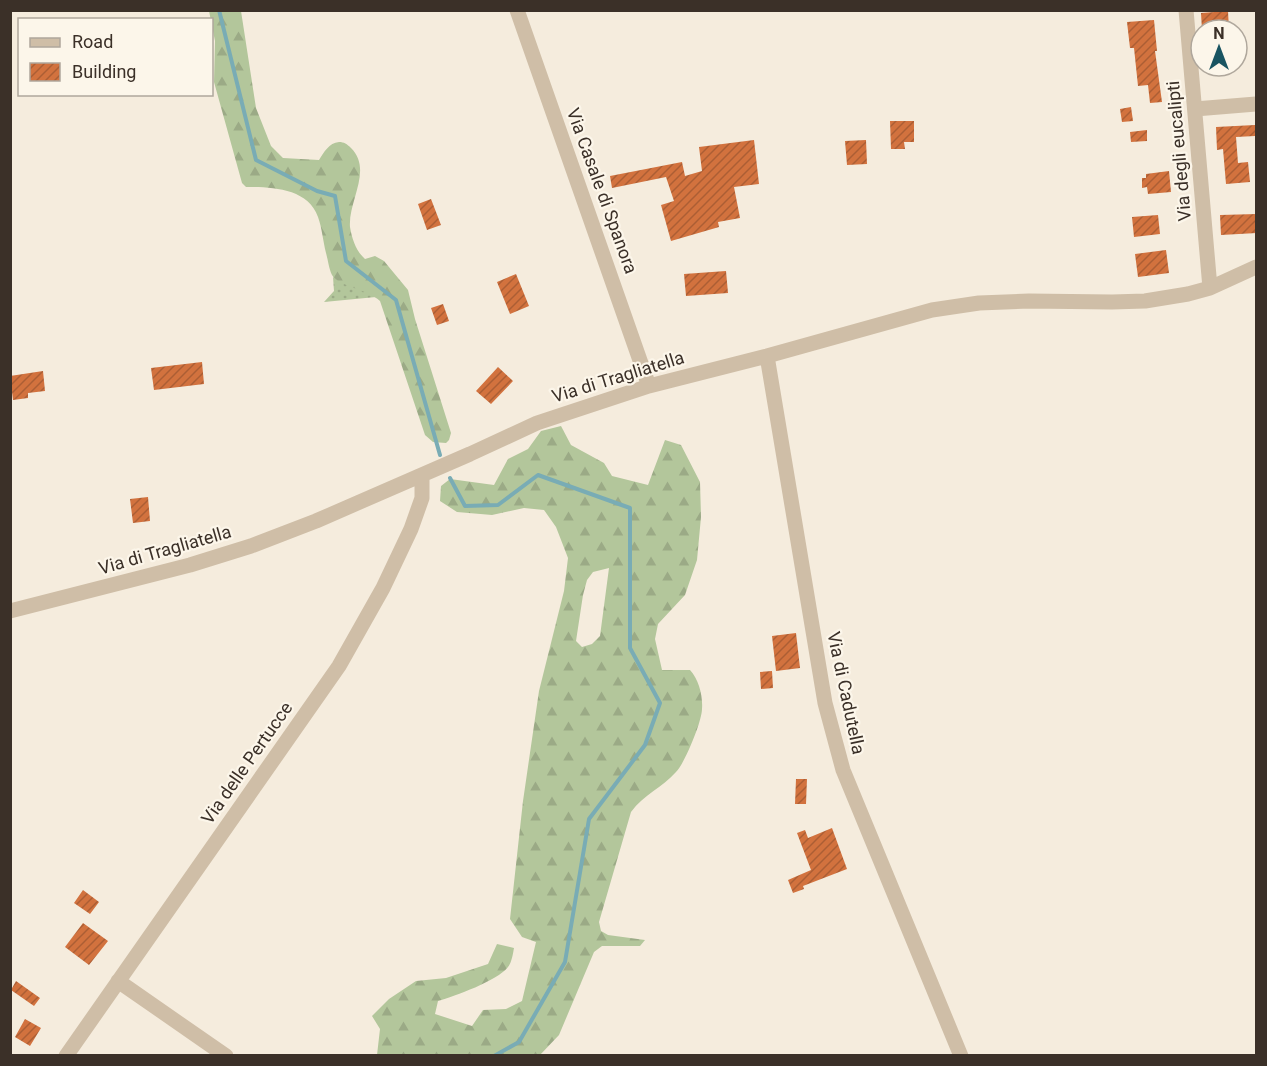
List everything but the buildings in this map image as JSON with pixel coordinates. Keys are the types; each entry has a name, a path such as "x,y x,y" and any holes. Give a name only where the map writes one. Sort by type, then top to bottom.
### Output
{"street":[{"name":"Via Casale di Spanora","path":"517,10 649,386"},
{"name":"Via degli eucalipti","path":"1186,10 1210,288"},
{"path":"1195,110 1257,104"},
{"name":"Via di Tragliatella","path":"10,611 224,555 304,525 546,420 649,386 767,356 913,314 952,306 1029,301 1133,302 1188,294 1210,288 1257,267"},
{"name":"Via di Cadutella","path":"767,356 825,702 839,758 961,1056"},
{"name":"Via delle Pertucce","path":"66,1056 313,704 349,649 383,588 411,529 421,503 422,475"},
{"path":"118,981 226,1056"}],"green space":[{"path":"209,11 241,11 256,108 271,146 283,158 319,160 330,146 339,142 348,145 357,157 360,176 350,217 353,240 365,259 375,256 384,261 408,290 451,433 446,443 433,442 425,435 380,301 368,293 340,282 332,275 318,217 313,207 306,200 288,191 246,187 242,183 214,82 215,41 213,18 210,18"},
{"path":"333,277 376,297 324,302 334,291"},
{"path":"561,426 571,445 604,463 612,476 648,485 665,440 681,445 700,482 701,517 697,560 685,595 658,624 655,639 662,670 690,670 693,674 701,694 701,715 680,767 671,778 642,800 631,812 599,922 601,931 608,935 645,940 640,946 602,946 594,952 559,1035 540,1055 377,1055 380,1029 372,1016 389,999 416,981 446,978 488,964 497,944 514,948 508,967 486,983 438,1001 435,1014 472,1026 483,1010 506,1009 522,1001 536,942 522,937 510,919 523,801 539,691 564,591 568,558 556,527 544,510 524,508 492,515 457,512 440,501 441,486 450,479 494,485 508,459 528,449 541,431","holes":["609,568 600,636 592,644 582,647 576,641 587,580 593,572"]}],"waterway":[{"path":"219,10 256,160 317,191 335,196 346,261 396,300 440,455"},
{"path":"450,478 465,506 498,505 538,475 630,508 630,648 660,703 645,745 589,819 565,962 519,1042 494,1056"}]}
